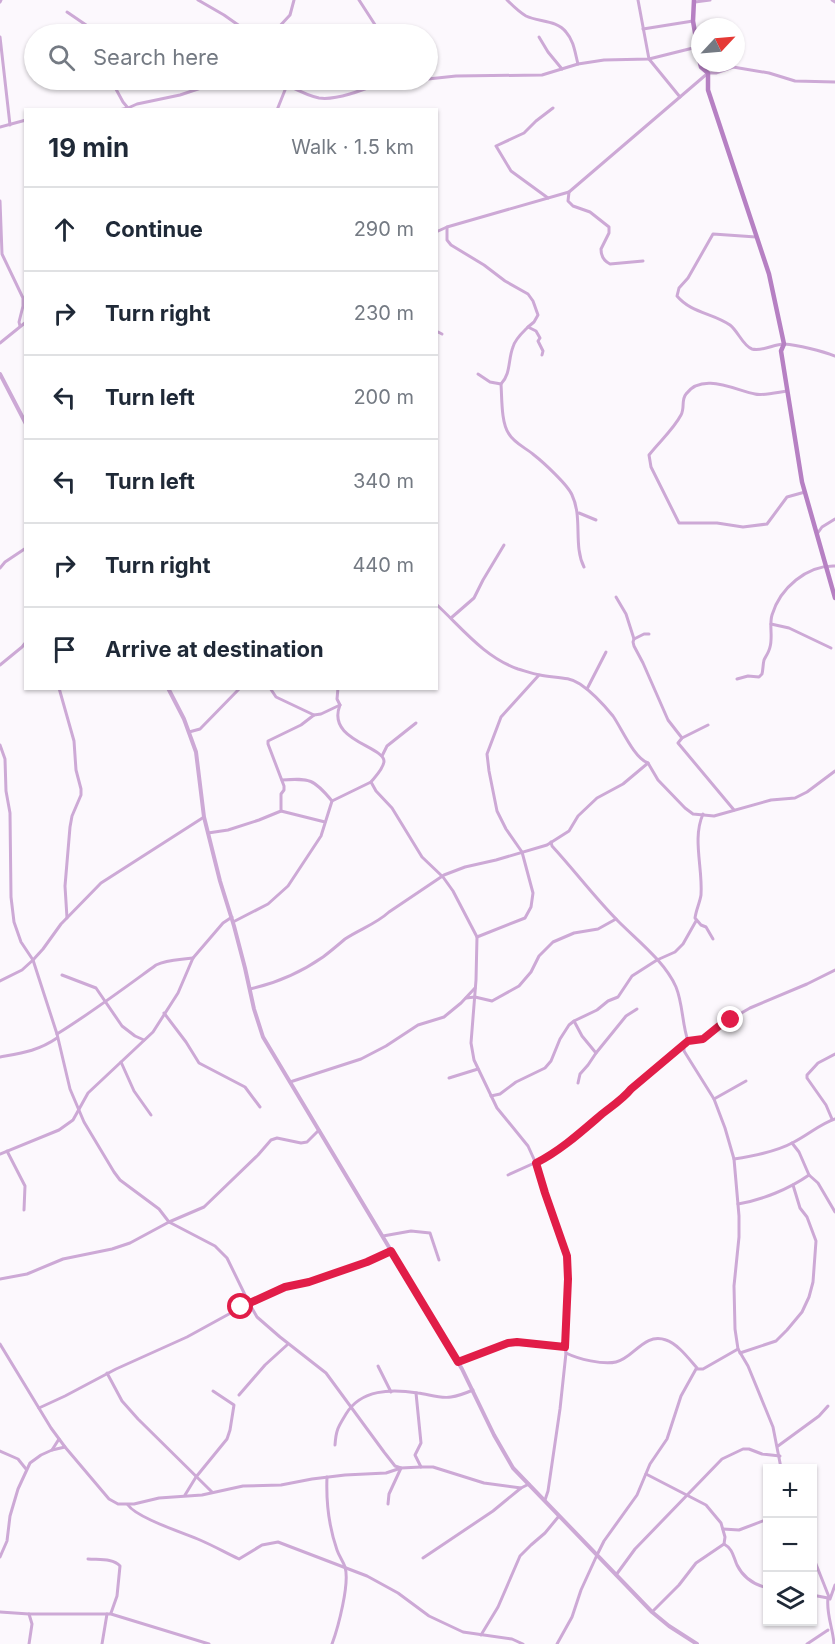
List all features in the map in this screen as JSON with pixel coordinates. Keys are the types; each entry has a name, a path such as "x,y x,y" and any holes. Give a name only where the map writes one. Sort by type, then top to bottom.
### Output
{"main road":[{"path":"693,18 695,1"},
{"path":"708,73 708,90 771,282 784,344 782,351 798,460 835,598"}],"street":[{"path":"198,0 237,24"},
{"path":"282,24 290,15 294,0"},
{"path":"359,0 375,24"},
{"path":"507,0 527,16 553,23 565,31 570,38 578,64"},
{"path":"638,0 648,59 680,97"},
{"path":"695,1 710,0"},
{"path":"67,12 85,24"},
{"path":"642,29 691,21"},
{"path":"0,37 10,125"},
{"path":"539,37 562,69"},
{"path":"438,78 542,75 578,64 604,60 648,59 691,48"},
{"path":"438,231 569,192 708,73 716,73 733,67 795,81 835,82"},
{"path":"116,90 127,108"},
{"path":"130,108 137,104 195,90"},
{"path":"278,108 285,90"},
{"path":"300,90 326,98 357,90"},
{"path":"548,198 511,171 496,146 524,134 553,108"},
{"path":"0,127 24,121"},
{"path":"569,192 568,201 573,206 590,212 609,227 609,233 601,249 606,263 643,261"},
{"path":"0,201 2,254 22,298 23,306 19,322 21,326"},
{"path":"447,227 447,240 451,245 528,294 538,315 513,347 506,380 501,384 490,382 478,374"},
{"path":"758,237 713,234 688,278 679,288 677,296 682,303 692,309 735,329 746,346 751,349 784,344 835,356"},
{"path":"0,343 24,324"},
{"path":"528,327 538,334 542,355"},
{"path":"438,332 442,334"},
{"path":"1,377 24,420"},
{"path":"501,384 503,412 509,434 536,456 571,491 578,513 579,554 584,567"},
{"path":"787,392 761,395 725,386 697,385 683,398 684,407 680,418 649,455 651,467 679,523 743,526 767,524 787,497 806,492"},
{"path":"578,513 596,520"},
{"path":"817,534 822,527 835,519"},
{"path":"451,618 474,598 504,545"},
{"path":"0,568 24,549"},
{"path":"737,679 762,674 764,661 770,651 771,616 789,585 811,570 826,565 835,566"},
{"path":"616,597 626,614 634,646 668,720 682,738"},
{"path":"438,606 496,659 539,675 569,679 587,689 613,717 658,780 685,808 693,813 714,816 771,800 795,798 835,771"},
{"path":"771,624 789,628 831,648"},
{"path":"634,639 649,634"},
{"path":"0,665 24,649"},
{"path":"587,689 606,652"},
{"path":"477,937 525,918 531,907 533,893 522,852 506,830 497,811 487,754 501,717 539,675"},
{"path":"60,690 74,741 76,770 81,789 70,827 65,886 67,919"},
{"path":"169,690 196,752 204,817 263,1037 458,1362 513,1468 652,1612 697,1644"},
{"path":"189,732 200,729 238,690"},
{"path":"271,690 276,697 314,715"},
{"path":"0,1154 59,1130 73,1120 88,1093 153,1032 178,993 193,958 224,923 268,904 288,886 321,836 332,801 371,782 384,761 382,756 362,745 346,732 340,722 338,690"},
{"path":"281,811 281,794 284,790 268,741 301,725 314,715 340,705"},
{"path":"382,756 387,746 416,723"},
{"path":"708,725 682,738 678,743 734,810"},
{"path":"0,744 5,759 14,922 21,942 33,960 57,1036 70,1089 84,1122 114,1172 129,1188 159,1209 169,1222 215,1246 227,1258 249,1303 261,1321 326,1373 395,1466 401,1468"},
{"path":"250,989 293,976 347,938 381,919 443,877 465,867 552,844 569,831 579,816 597,798 623,784 648,763"},
{"path":"282,780 306,778 320,787 332,801"},
{"path":"371,782 392,808 422,857 443,877 453,891 477,937 471,1051 500,1113 528,1146 536,1163 567,1256 566,1353 548,1491 544,1500"},
{"path":"208,833 228,830 281,811 325,822"},
{"path":"491,1096 500,1094 516,1082 545,1068 551,1061 560,1039 574,1021 618,997 632,976 675,952 683,944 696,921 696,909 701,896 701,867 697,834 703,814"},
{"path":"0,981 22,970 33,960 61,924 101,883 204,817"},
{"path":"552,844 616,919 657,960 676,987 686,1043 684,1051"},
{"path":"466,998 475,997 492,1002 519,986 531,972 539,956 553,942 574,933 598,929 616,919"},
{"path":"696,921 706,927 713,939"},
{"path":"0,1057 43,1047 164,961 193,958"},
{"path":"508,1175 550,1156 593,1123 686,1043 703,1039 719,1026 750,1008 835,970"},
{"path":"63,975 96,988 122,1026 144,1040"},
{"path":"290,1082 361,1059 386,1046 408,1030 444,1017 475,988"},
{"path":"578,1083 580,1074 596,1053 626,1016 637,1009"},
{"path":"164,1013 199,1063 245,1087 260,1107"},
{"path":"574,1021 596,1053"},
{"path":"677,1049 684,1051 714,1099 734,1159 739,1237 734,1286 735,1329 739,1351 748,1366 773,1427 781,1464"},
{"path":"734,1159 772,1151 792,1143 834,1119 807,1075 819,1063 835,1054"},
{"path":"121,1062 134,1091 151,1115"},
{"path":"449,1078 478,1069"},
{"path":"714,1099 746,1081"},
{"path":"0,1279 27,1274 63,1259 123,1246 204,1207 271,1140 276,1138 306,1142 319,1130"},
{"path":"792,1143 799,1152 809,1175 818,1183 835,1212"},
{"path":"7,1151 25,1186 24,1210"},
{"path":"738,1204 755,1201 793,1185 809,1175"},
{"path":"566,1353 573,1357 594,1361 617,1362 647,1341 663,1339 680,1349 699,1370 739,1351 776,1341 802,1312 813,1282 816,1257 816,1241 807,1217 800,1208 793,1185"},
{"path":"383,1236 411,1231 430,1233 439,1260"},
{"path":"39,1408 107,1373 187,1337 249,1303 285,1287 309,1282 367,1262 391,1251"},
{"path":"458,1362 508,1343 565,1347"},
{"path":"0,1344 65,1448 109,1499 118,1504 213,1493 243,1486 281,1485 421,1467 433,1467 484,1483 521,1488"},
{"path":"239,1395 265,1365 288,1344"},
{"path":"378,1366 391,1392"},
{"path":"557,1644 572,1617 581,1590 604,1541 637,1495 654,1457 667,1439 681,1396 697,1368"},
{"path":"107,1373 122,1401 213,1493"},
{"path":"335,1445 336,1430 351,1406 366,1396 378,1392 391,1392 450,1398 473,1390"},
{"path":"184,1495 226,1439 230,1430 234,1405 213,1391"},
{"path":"416,1393 421,1443 415,1455 421,1467"},
{"path":"777,1446 819,1416 828,1406"},
{"path":"52,1450 59,1439"},
{"path":"0,1557 7,1541 10,1516 26,1469 41,1455 65,1448"},
{"path":"616,1575 635,1549 722,1459 743,1449 780,1456"},
{"path":"0,1451 18,1459 26,1469"},
{"path":"388,1504 401,1468"},
{"path":"646,1474 705,1505 723,1529 724,1545"},
{"path":"327,1478 330,1522 337,1549 345,1567 343,1607 332,1644"},
{"path":"423,1558 529,1484"},
{"path":"695,1488 697,1500"},
{"path":"128,1504 132,1510 163,1526 239,1559 262,1545 278,1542 367,1576 398,1593 429,1616 464,1632 512,1639 524,1644"},
{"path":"481,1635 498,1607 520,1556 545,1533 559,1516"},
{"path":"723,1529 739,1530 763,1521"},
{"path":"652,1612 679,1585 696,1563 724,1545"},
{"path":"724,1545 733,1551 740,1571 758,1586 763,1587"},
{"path":"88,1558 112,1560 120,1566 117,1596 109,1614 102,1644"},
{"path":"817,1565 829,1598"},
{"path":"834,1644 827,1612 829,1598 835,1585"},
{"path":"817,1596 829,1598"},
{"path":"0,1612 109,1614 209,1644"},
{"path":"28,1614 32,1624 29,1644"},
{"path":"807,1644 828,1630"},
{"path":"184,1636 184,1644"}],"route":[{"path":"241,1307 285,1287 309,1282 367,1262 391,1251 458,1362 508,1343 565,1347 568,1279 566,1249 536,1163 550,1156 593,1123 688,1041 703,1039 731,1020"}]}
